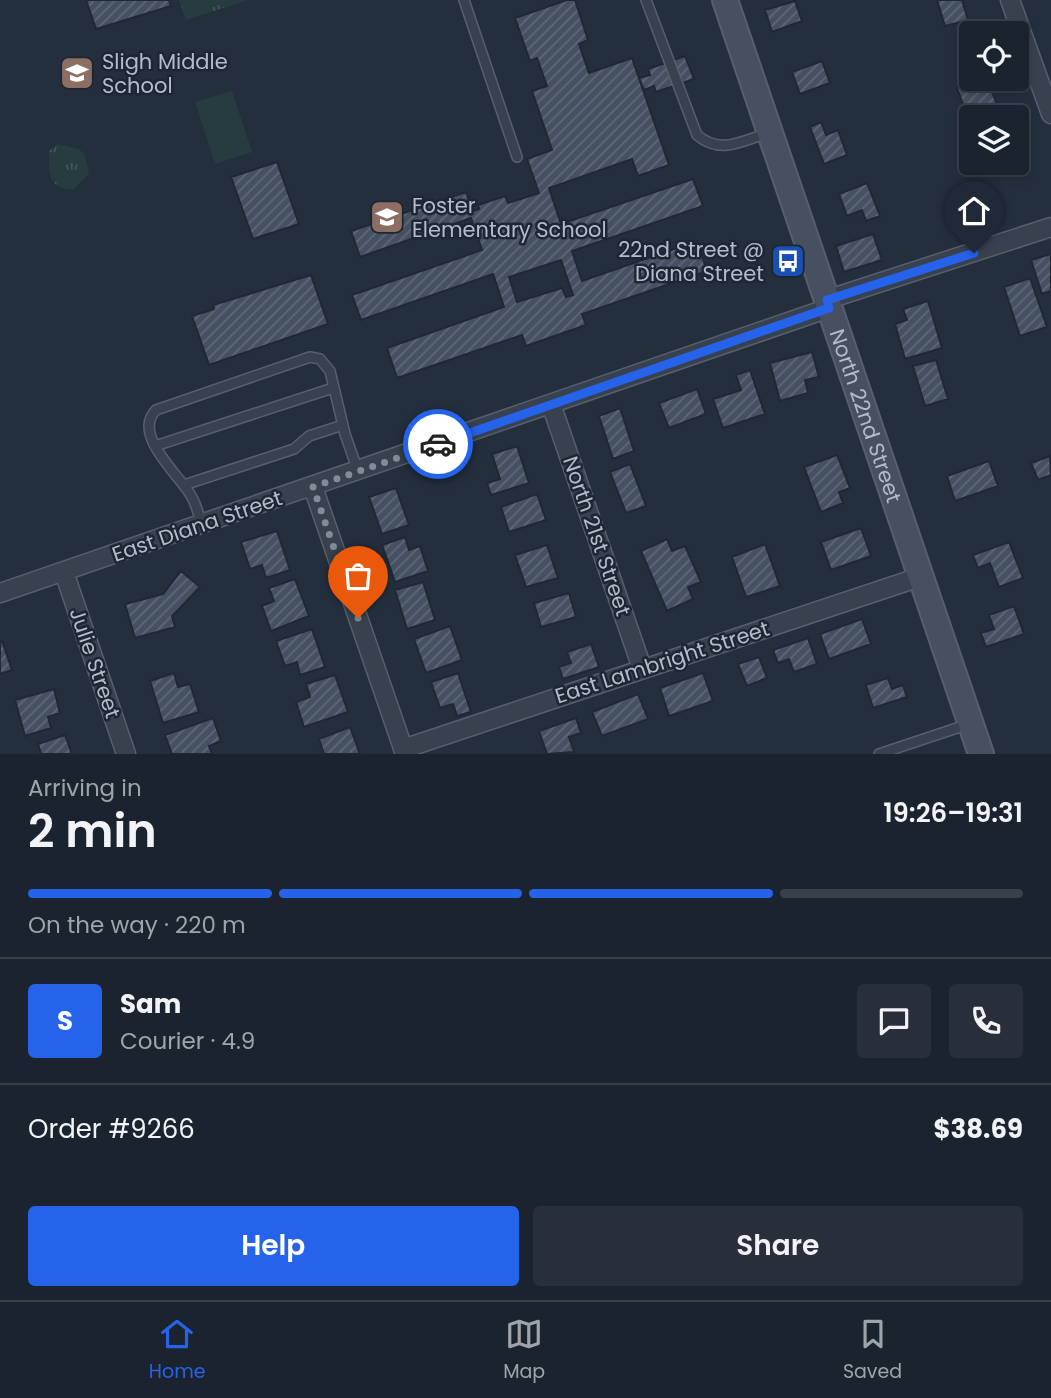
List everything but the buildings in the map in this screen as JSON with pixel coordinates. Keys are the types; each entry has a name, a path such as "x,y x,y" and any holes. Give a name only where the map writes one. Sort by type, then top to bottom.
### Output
{"street":[{"name":"North 22nd Street","path":"725,0 981,754"},
{"path":"1010,0 1051,114"},
{"name":"East Diana Street","path":"0,593 313,487 1051,227"},
{"name":"North 21st Street","path":"551,404 642,668"},
{"path":"313,487 404,752"},
{"name":"Julie Street","path":"64,572 126,754"},
{"name":"East Lambright Street","path":"404,752 642,668 920,577"}],"lane":[{"path":"464,0 517,157"},
{"path":"646,0 697,135 708,145 720,148 770,133"},
{"path":"202,525 192,497 155,446 148,429 149,417 156,410 310,357 325,363 330,371 358,471"},
{"path":"155,446 333,388"},
{"path":"184,485 294,449 309,436 343,425"},
{"path":"879,754 971,724"}],"green space":[{"path":"179,0 248,0 186,20"},
{"path":"232,91 252,152 215,164 195,102"},
{"path":"57,144 79,149 85,155 89,173 74,189 59,187 52,178 49,151"}],"way so far":[{"path":"358,618 313,487 438,444"}],"place":[{"name":"Sligh Middle School","path":"77,73"},
{"name":"Foster Elementary School","path":"387,217"},
{"name":"22nd Street @ Diana Street","path":"788,261"}],"route":[{"path":"438,444 829,308 827,300 974,253"}]}
